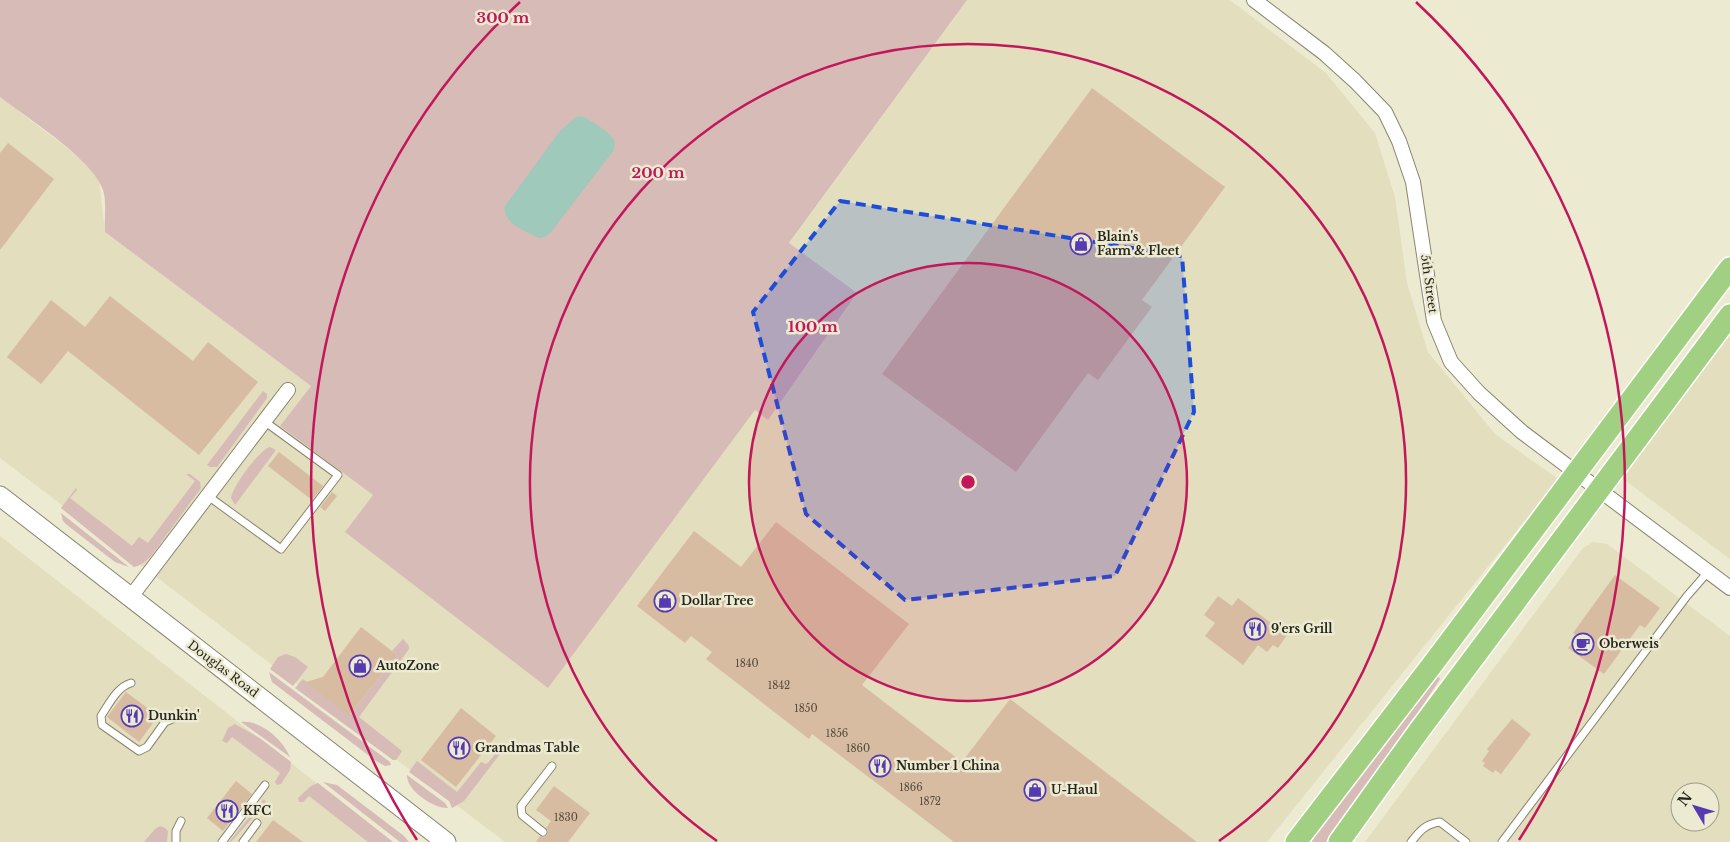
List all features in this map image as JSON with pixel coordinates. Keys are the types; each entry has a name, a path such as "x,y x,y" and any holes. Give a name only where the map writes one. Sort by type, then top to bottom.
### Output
{"main road":[{"path":"1296,842 1432,665 1730,268"},
{"path":"1339,842 1418,732 1730,315"}],"street":[{"name":"5th Street","path":"1254,0 1324,52 1385,112 1399,141 1413,182 1434,321 1451,362 1479,394 1522,432 1730,588"},
{"path":"130,598 288,390"},
{"name":"Douglas Road","path":"0,496 446,842"}],"lane":[{"path":"208,496 281,549 338,475 264,421"},
{"path":"1502,842 1687,596 1708,572"},
{"path":"131,683 119,690 101,716 102,725 113,734 139,752 147,747 166,722 177,717"},
{"path":"543,832 522,815 521,806 552,766"},
{"path":"222,842 265,785"},
{"path":"176,842 176,831 182,821"},
{"path":"1411,842 1422,828 1440,822 1466,842"},
{"path":"243,842 257,823"}],"highlighted area":[{"path":"840,201 1182,256 1194,412 1115,576 905,600 806,514 753,312"}],"shaded area":[{"path":"0,0 967,0 789,243 857,293 768,420 755,410 548,688 345,532 373,495 280,426 311,386 105,232 104,195 97,178 73,152 0,97"},
{"path":"967,0 1230,0 1326,73 1375,133 1395,197 1407,283 1428,352 1495,434 1558,479 1267,842 505,842 0,458 0,97 89,166 99,179 105,232 311,386 280,426 373,495 345,532 755,410 768,420 857,294 789,244"},
{"path":"1730,328 1730,559 1618,475"},
{"path":"263,391 267,394 267,398 217,467 207,465 210,461"},
{"path":"270,447 276,450 235,505 231,498 236,485 253,461"},
{"path":"186,474 190,474 200,482 201,488 151,556 142,564 134,567 61,508 76,488 77,490 70,498 132,546 139,537 148,543 195,481"},
{"path":"61,513 129,567 115,562 67,525 63,521"},
{"path":"0,536 392,842 0,842"},
{"path":"1593,542 1607,544 1730,636 1730,842 1365,842 1583,548"},
{"path":"403,639 409,646 409,649 359,717 402,751 396,760 393,760 295,688 303,679 350,715 397,655 392,651"},
{"path":"286,654 295,657 308,667 293,686 270,669 278,657"},
{"path":"269,672 390,762 391,765 385,766 376,761 272,682"},
{"path":"1437,675 1440,679 1403,736 1326,842 1309,842"},
{"path":"241,722 256,724 270,732 282,744 290,757"},
{"path":"235,724 261,739 291,762 290,770 281,784 277,785 275,782 280,773 232,737 227,743 222,741 228,728"},
{"path":"504,743 506,746 464,801 452,808 449,801 409,772 417,761 457,792 481,762 488,763"},
{"path":"407,775 445,803 448,808 436,805 422,798 411,787"},
{"path":"323,782 337,785 404,836 409,842 400,842"},
{"path":"318,783 393,842 368,842 309,796 303,802 299,802 298,798 311,786"},
{"path":"264,799 265,804 229,842"},
{"path":"160,826 168,831 167,842 144,842 155,829"}],"water":[{"path":"581,116 594,123 613,138 615,142 614,150 551,232 545,237 539,238 511,222 507,218 505,206 560,131 576,117"}],"building":[{"name":"Blain's Farm & Fleet","path":"1092,88 1225,187 1142,300 1152,307 1098,380 1088,373 1016,472 882,374"},
{"path":"8,143 54,179 0,250 0,153"},
{"path":"110,296 193,361 208,342 258,382 199,455 68,351 41,384 7,357 51,300 85,327"},
{"path":"279,452 323,486 312,500 268,466"},
{"path":"332,492 337,496 325,511 320,507"},
{"path":"776,522 909,624 862,685 962,762 1010,699 1197,842 954,842 812,734 809,739 706,659 712,652 691,636 685,643 637,606 694,531 741,567"},
{"path":"1615,575 1660,608 1645,628 1640,625 1604,674 1568,648 1577,636 1573,633"},
{"path":"1218,596 1232,606 1238,598 1287,635 1278,648 1273,645 1267,652 1258,645 1243,665 1205,636 1215,623 1204,615"},
{"name":"AutoZone","path":"361,627 397,655 349,716 306,682 323,677"},
{"name":"Dunkin'","path":"126,692 158,716 139,742 107,717"},
{"name":"Grandmas Table","path":"461,708 496,736 456,787 421,760"},
{"path":"1512,719 1531,734 1501,774 1495,770 1493,773 1483,766 1485,763 1482,761 1489,751 1487,749"},
{"name":"KFC","path":"236,781 252,794 223,831 207,818"},
{"path":"554,786 590,813 568,842 536,842 540,836 544,837 547,835 548,831 546,828 551,821 536,810"},
{"path":"273,820 303,842 256,842"}],"place":[{"name":"Blain's Farm & Fleet","path":"1081,244"},
{"name":"Dollar Tree","path":"665,601"},
{"name":"9'ers Grill","path":"1255,629"},
{"name":"Oberweis","path":"1583,644"},
{"name":"AutoZone","path":"360,666"},
{"name":"Dunkin'","path":"132,716"},
{"name":"Grandmas Table","path":"459,748"},
{"name":"Number 1 China","path":"880,766"},
{"name":"U-Haul","path":"1035,790"},
{"name":"KFC","path":"227,811"}]}
